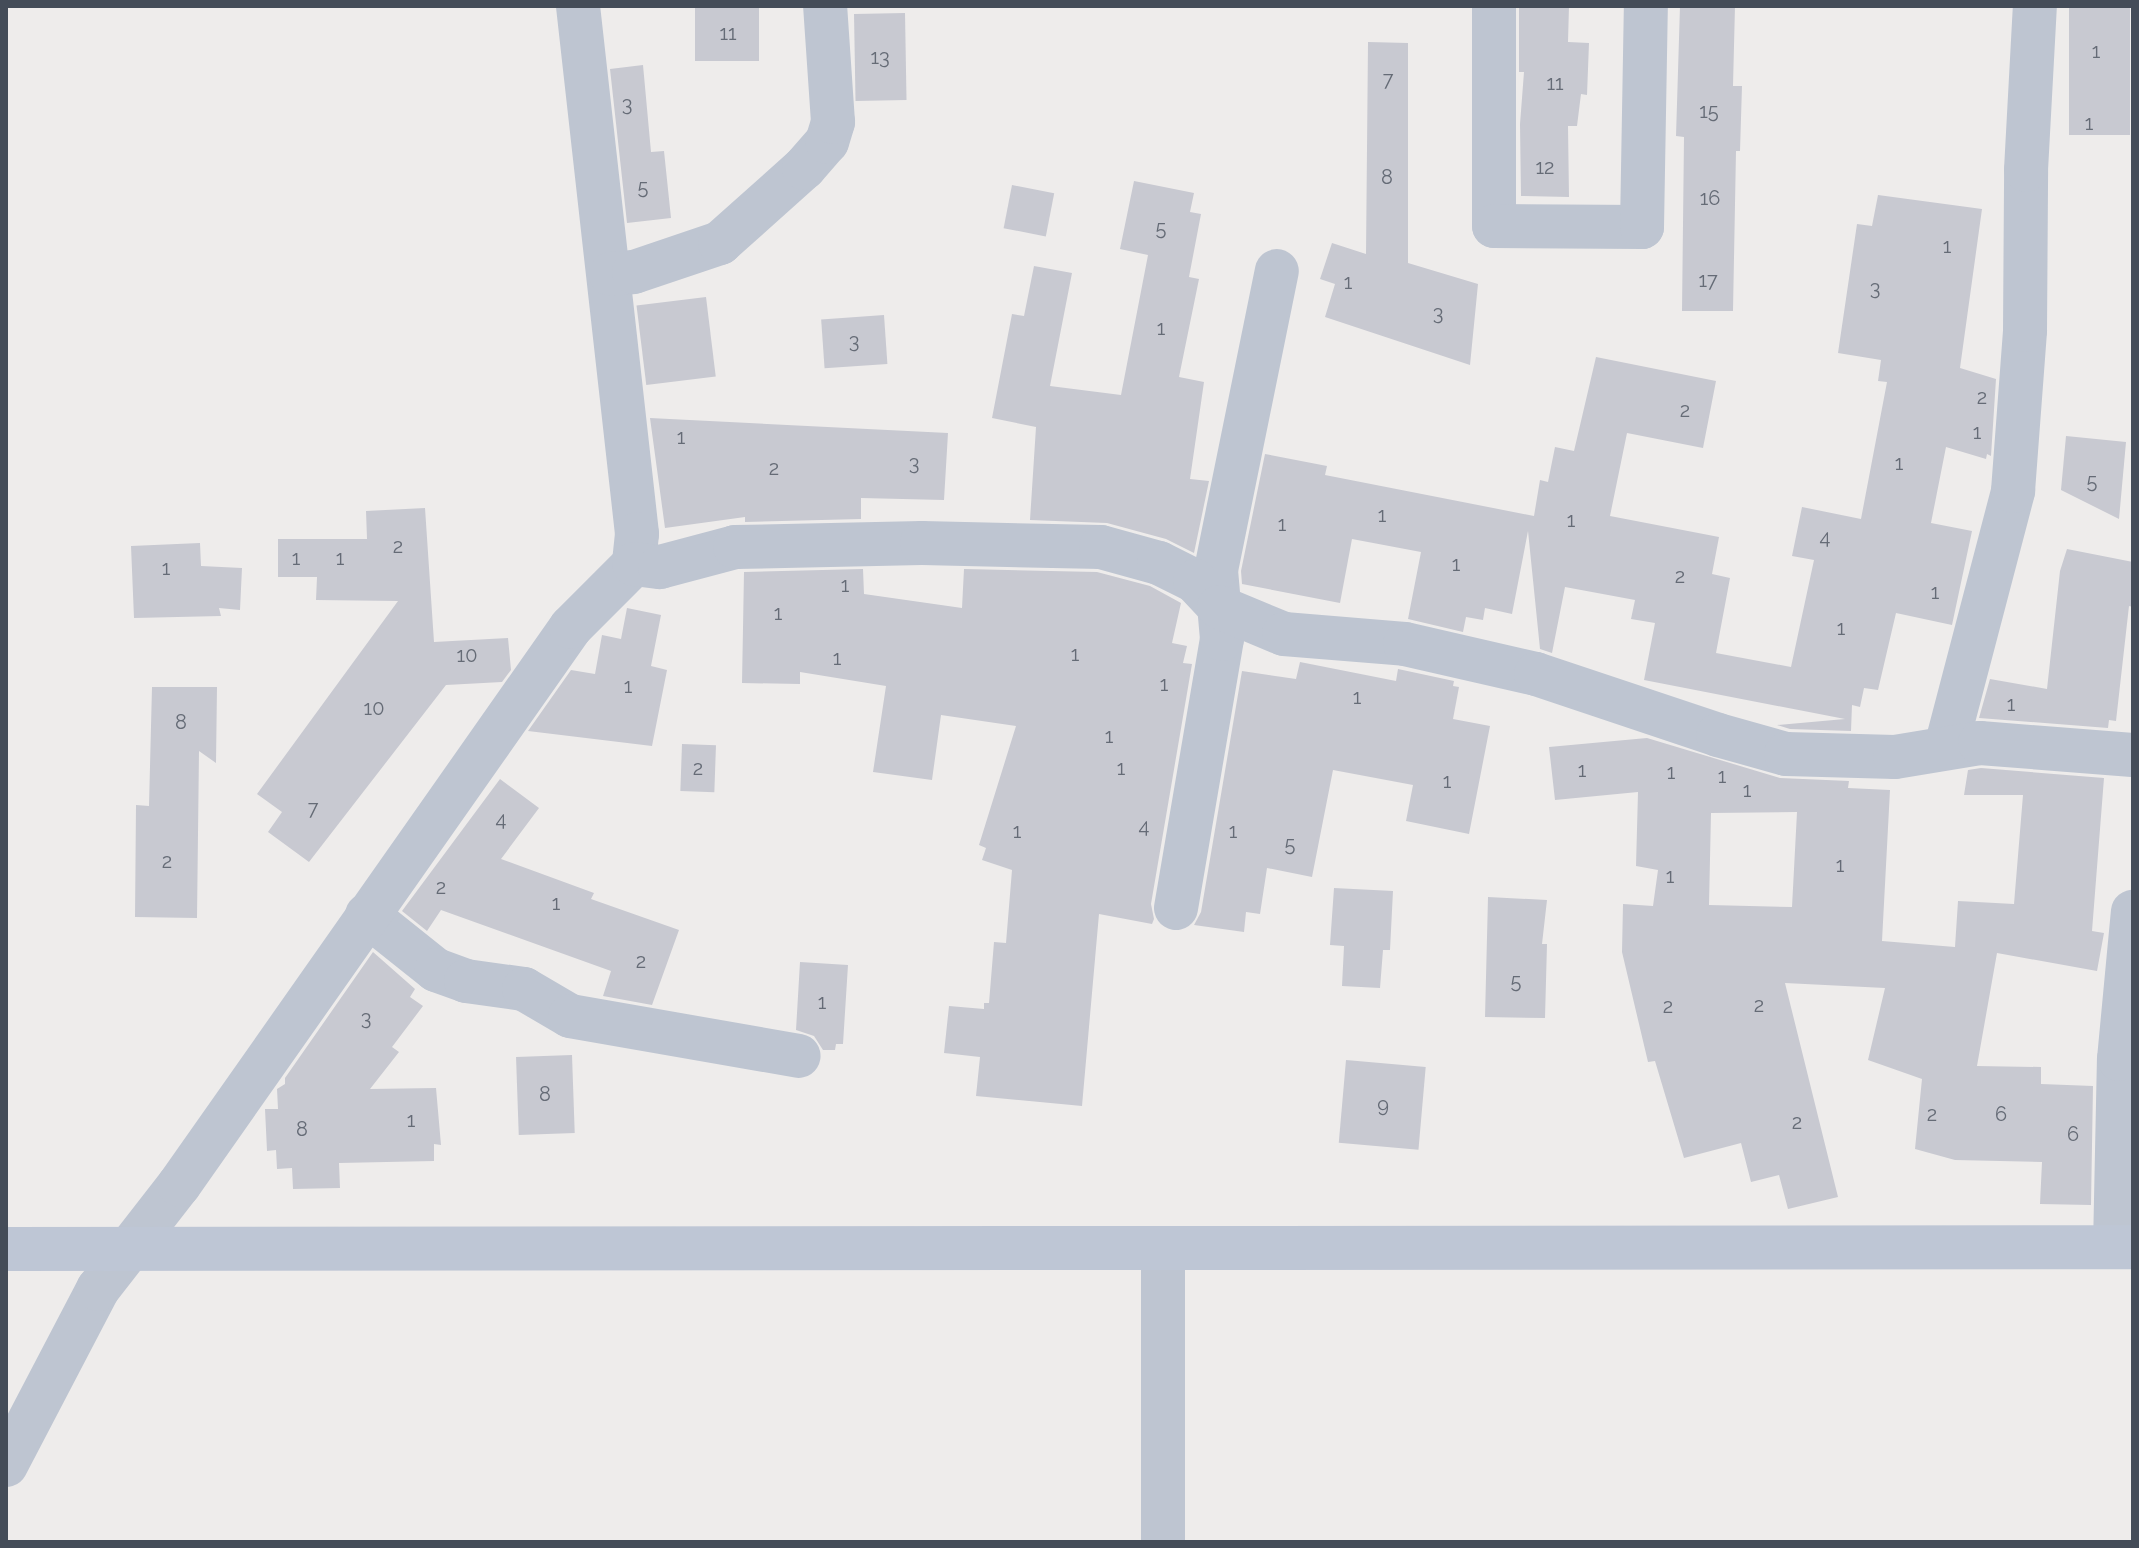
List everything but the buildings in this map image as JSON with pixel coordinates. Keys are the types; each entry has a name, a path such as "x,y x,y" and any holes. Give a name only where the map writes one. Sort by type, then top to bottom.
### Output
{"street":[{"path":"6,1465 98,1289 571,627 634,564 637,534 611,274 578,6"},
{"path":"611,274 634,272 720,243 804,168 827,142 833,122 825,6"},
{"path":"1494,6 1494,226 1627,227 1642,227 1646,6"},
{"path":"1946,747 2013,491 2025,330 2026,170 2035,6"},
{"path":"1176,908 1222,639 1216,570 1277,271"},
{"path":"634,564 660,567 735,547 922,543 1101,547 1159,563 1195,581 1219,607 1284,634 1405,644 1536,674 1718,735 1786,754 1895,757 1980,743 2133,755"},
{"path":"6,1249 2124,1247 2119,1059 2133,912"},
{"path":"367,915 436,970 466,981 524,989 570,1016 799,1056"},
{"path":"1163,1248 1163,1542"}]}
